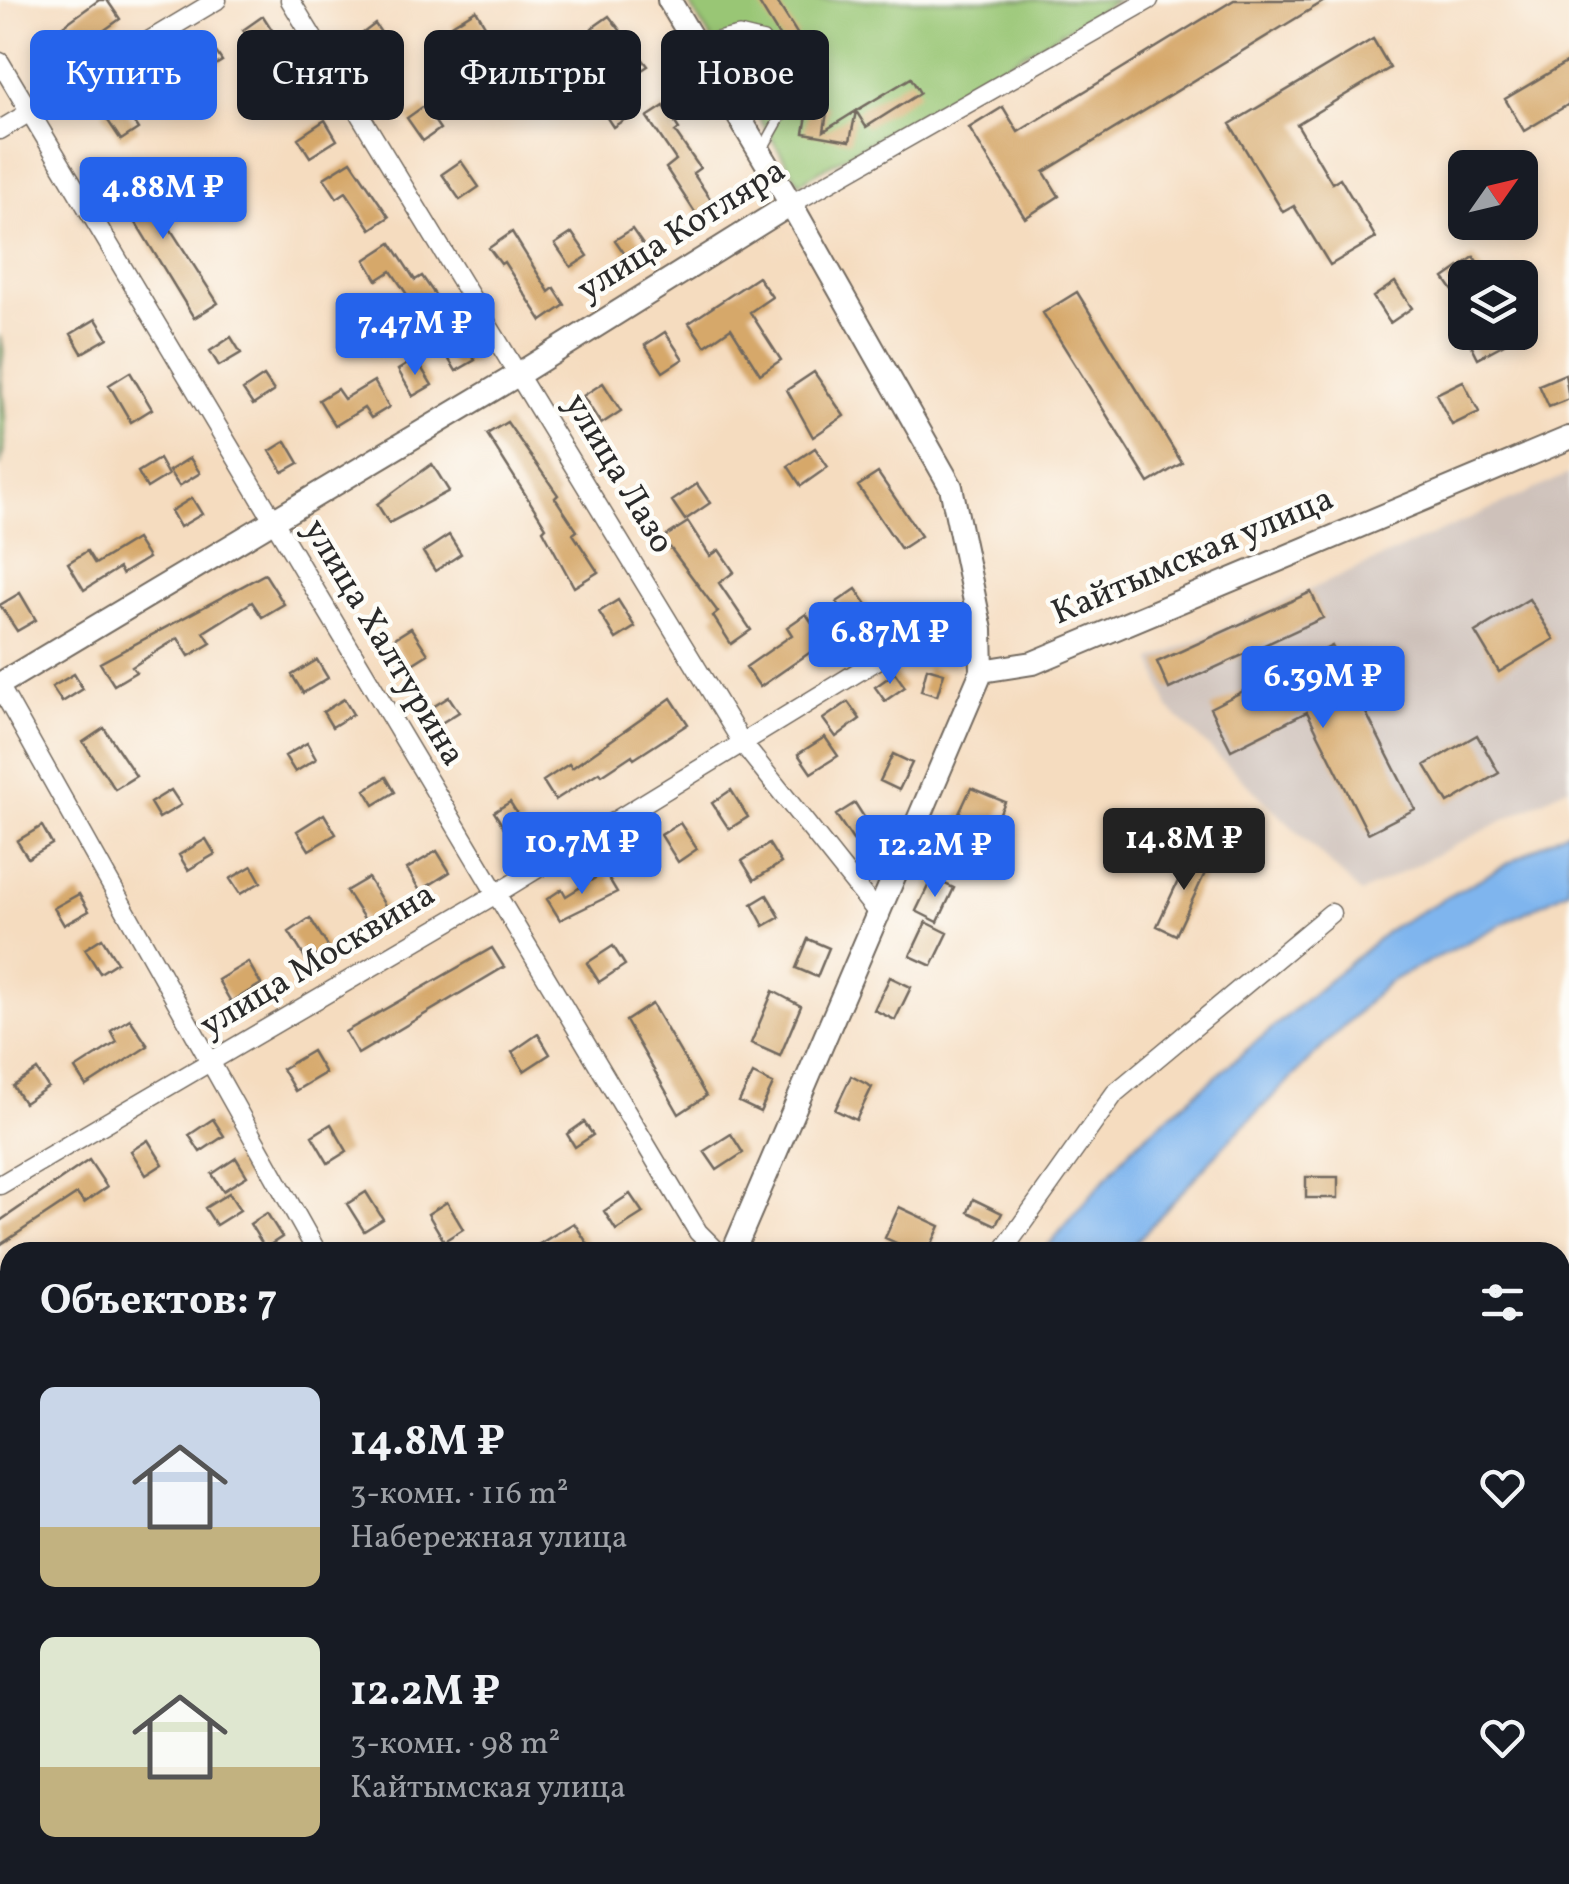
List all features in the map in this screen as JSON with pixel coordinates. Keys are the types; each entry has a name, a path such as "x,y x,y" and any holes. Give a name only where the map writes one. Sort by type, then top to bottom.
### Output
{"street":[{"path":"167,30 217,0"},
{"name":"улица Лазо","path":"290,0 742,744 880,916"},
{"path":"669,0 687,30"},
{"name":"улица Котляра","path":"0,686 520,374 791,204 1149,0"},
{"name":"улица Халтурина","path":"0,62 30,108"},
{"path":"0,130 30,112"},
{"name":"улица Халтурина","path":"37,120 271,520 698,1232 708,1242"},
{"path":"736,1242 880,916 982,671 981,630 951,486 741,120"},
{"name":"Кайтымская улица","path":"982,671 1032,662 1569,438"},
{"name":"улица Москвина","path":"0,1185 496,894 928,629 981,630"},
{"path":"0,686 311,1242"},
{"path":"1009,1242 1115,1093 1331,913"}],"lane":[{"path":"760,152 779,120"}],"shaded area":[{"path":"1569,474 1569,787 1361,893 1169,709 1152,660"}],"green space":[{"path":"687,0 1118,0 799,183 760,120 829,120 829,30 705,30"},
{"path":"0,338 5,444 0,467"}],"water":[{"path":"1569,830 1569,890 1387,983 1233,1136 1136,1242 1051,1242 1132,1147 1391,928"}],"building":[{"path":"99,0 107,0 120,19 105,30 57,30"},
{"path":"757,0 776,0 795,30 775,30"},
{"path":"1234,0 1326,0 1044,172 1059,196 1025,218 969,128 1003,107 1018,132"},
{"path":"476,10 486,27 455,30 452,25"},
{"path":"263,16 272,30 243,30"},
{"path":"609,16 620,30 593,30"},
{"path":"1373,39 1390,68 1297,124 1332,183 1340,178 1376,238 1330,265 1294,206 1283,212 1230,124"},
{"path":"1569,61 1569,104 1524,131 1505,99"},
{"path":"911,78 920,93 866,127 856,111"},
{"path":"424,106 424,120 434,120 440,129 423,141 407,118"},
{"path":"661,108 661,120 673,120 679,129 675,132 700,168 693,173 717,209 700,220 666,168 676,160 647,117"},
{"path":"856,111 850,141 804,133 806,120 826,120 824,131"},
{"path":"107,120 132,120 138,129 121,140"},
{"path":"325,120 337,140 310,157 298,138"},
{"path":"351,161 389,217 371,229 346,192 337,198 324,178"},
{"path":"461,161 479,187 460,200 442,174"},
{"path":"128,163 218,303 194,318 108,177"},
{"path":"632,229 648,252 631,263 615,240"},
{"path":"512,232 549,292 554,288 565,305 542,321 504,262 501,264 489,248"},
{"path":"572,233 588,256 571,267 555,244"},
{"path":"391,243 415,280 422,276 440,302 421,315 391,271 377,280 365,260"},
{"path":"758,277 772,297 750,312 781,360 760,374 731,328 705,346 689,323"},
{"path":"1395,282 1412,308 1390,323 1373,297"},
{"path":"1077,292 1182,463 1149,483 1043,313"},
{"path":"96,319 108,338 82,353 71,334"},
{"path":"665,332 683,359 663,372 645,345"},
{"path":"459,334 475,360 456,371 440,345"},
{"path":"231,337 241,353 219,366 210,351"},
{"path":"1474,350 1493,350 1478,358"},
{"path":"416,359 432,385 413,396 398,370"},
{"path":"130,372 152,409 131,422 109,385"},
{"path":"814,372 844,416 813,437 787,390"},
{"path":"1565,374 1569,399 1549,407 1539,385"},
{"path":"264,376 274,391 253,405 243,390"},
{"path":"374,381 389,407 371,418 364,408 335,426 319,400 337,389 344,399"},
{"path":"1463,381 1479,412 1452,425 1436,394"},
{"path":"603,383 621,411 601,424 583,396"},
{"path":"507,422 558,495 555,498 577,531 573,534 598,572 574,587 543,530 546,527 487,434"},
{"path":"286,441 299,463 283,472 270,451"},
{"path":"815,448 828,467 801,486 788,466"},
{"path":"190,458 200,473 179,486 169,471"},
{"path":"159,459 168,475 147,488 138,472"},
{"path":"432,464 449,491 389,523 377,504"},
{"path":"878,473 921,536 901,549 858,486"},
{"path":"697,484 710,503 685,520 672,501"},
{"path":"192,498 202,514 180,527 171,511"},
{"path":"688,522 710,556 719,550 734,572 719,583 751,630 731,644 713,616 718,612 663,538"},
{"path":"449,535 461,554 435,571 423,552"},
{"path":"136,539 148,558 122,574 119,568 84,590 68,563 87,551 95,564"},
{"path":"265,574 284,604 262,617 252,602 204,632 211,643 189,656 178,638 132,667 136,672 114,685 100,663"},
{"path":"856,589 875,616 855,629 837,602"},
{"path":"1311,592 1323,618 1169,689 1157,662"},
{"path":"20,593 36,620 17,631 0,605"},
{"path":"1529,599 1554,639 1499,672 1475,632"},
{"path":"618,600 635,627 616,639 599,612"},
{"path":"806,614 825,642 760,687 746,667 792,635 787,627"},
{"path":"411,628 428,654 409,666 392,640"},
{"path":"1332,646 1415,809 1368,833 1307,712 1231,750 1210,708"},
{"path":"317,660 328,678 303,693 292,675"},
{"path":"927,668 944,673 937,696 921,691"},
{"path":"895,673 905,687 885,701 875,687"},
{"path":"74,674 83,689 62,702 52,687"},
{"path":"449,697 459,712 438,725 428,710"},
{"path":"671,698 688,724 634,759 632,755 602,775 599,772 555,800 543,781 569,764 572,768"},
{"path":"344,699 353,714 332,727 323,712"},
{"path":"848,702 860,719 836,737 823,719"},
{"path":"104,728 136,776 115,789 83,742"},
{"path":"1477,735 1499,773 1448,803 1425,765"},
{"path":"825,737 838,756 811,773 798,754"},
{"path":"307,743 316,759 295,772 285,756"},
{"path":"893,754 912,763 899,790 880,781"},
{"path":"386,777 395,792 374,805 365,790"},
{"path":"971,788 1005,802 981,853 947,839"},
{"path":"171,790 181,805 159,818 150,803"},
{"path":"731,790 748,817 729,829 712,803"},
{"path":"510,802 524,824 508,834 494,812"},
{"path":"855,803 871,828 853,840 836,815"},
{"path":"324,814 336,834 309,850 297,831"},
{"path":"680,823 697,849 678,862 661,835"},
{"path":"42,826 52,844 28,858 17,841"},
{"path":"206,839 215,854 188,870 179,855"},
{"path":"769,844 781,863 754,880 742,861"},
{"path":"437,851 450,872 420,891 407,869"},
{"path":"1192,851 1211,860 1176,935 1157,926"},
{"path":"252,866 261,882 240,894 230,879"},
{"path":"605,872 617,892 560,920 547,899 562,889 566,896"},
{"path":"368,878 386,907 365,920 346,891"},
{"path":"932,878 954,888 938,922 916,911"},
{"path":"79,894 89,911 64,925 54,908"},
{"path":"767,895 780,917 764,926 752,904"},
{"path":"310,918 329,948 307,961 289,932"},
{"path":"926,922 948,933 932,966 910,956"},
{"path":"102,938 117,962 100,973 85,949"},
{"path":"808,939 829,948 817,977 796,968"},
{"path":"613,946 625,965 599,982 587,963"},
{"path":"492,948 504,967 358,1054 345,1032"},
{"path":"248,962 261,984 231,1002 218,980"},
{"path":"890,977 911,987 895,1020 874,1010"},
{"path":"773,991 801,1006 780,1056 751,1043"},
{"path":"652,1004 706,1096 679,1114 626,1021"},
{"path":"130,1019 148,1046 86,1086 75,1069 117,1042 111,1031"},
{"path":"538,1034 550,1054 524,1071 512,1052"},
{"path":"312,1051 325,1073 295,1091 282,1069"},
{"path":"37,1070 48,1087 24,1103 13,1086"},
{"path":"753,1074 773,1084 760,1112 739,1102"},
{"path":"851,1076 872,1087 856,1120 835,1110"},
{"path":"213,1119 224,1136 200,1152 189,1135"},
{"path":"584,1122 593,1135 575,1147 567,1134"},
{"path":"331,1124 347,1151 328,1163 312,1136"},
{"path":"731,1134 743,1153 717,1170 704,1151"},
{"path":"148,1140 163,1164 146,1175 131,1151"},
{"path":"236,1158 247,1176 223,1191 212,1174"},
{"path":"89,1160 107,1187 84,1203 77,1194 5,1242 0,1242 0,1221"},
{"path":"1306,1177 1338,1177 1338,1198 1306,1198"},
{"path":"366,1192 383,1219 364,1231 347,1204"},
{"path":"229,1193 240,1210 216,1225 205,1208"},
{"path":"630,1194 643,1213 616,1230 604,1211"},
{"path":"973,1199 1002,1213 996,1225 968,1212"},
{"path":"447,1202 463,1229 444,1241 428,1214"},
{"path":"899,1207 940,1226 933,1242 894,1242 885,1238"},
{"path":"267,1213 282,1237 274,1242 261,1242 250,1224"},
{"path":"574,1223 586,1242 543,1242"}]}
